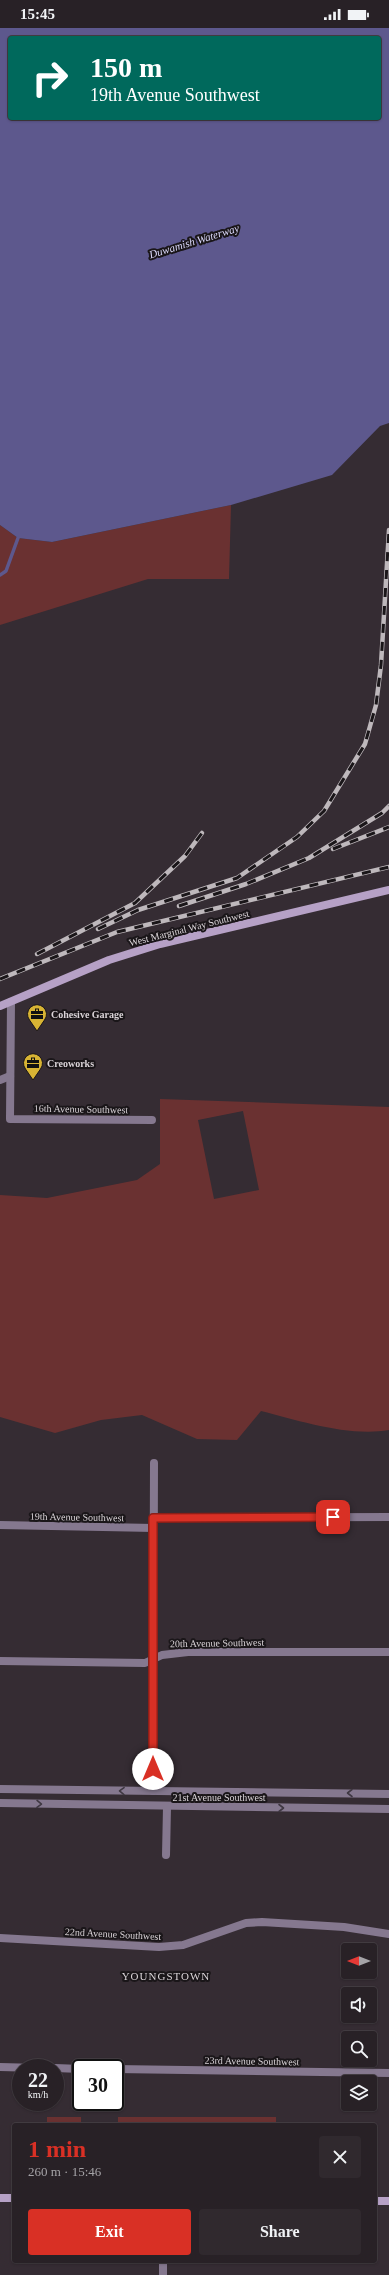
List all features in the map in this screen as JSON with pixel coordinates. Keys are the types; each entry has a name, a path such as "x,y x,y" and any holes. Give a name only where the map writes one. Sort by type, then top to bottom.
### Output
{"main road":[{"name":"West Marginal Way Southwest","path":"0,1006 109,960 160,944 389,890"},
{"path":"0,2198 12,2198"},
{"path":"377,2201 389,2201"}],"street":[{"path":"0,1080 10,1076 11,1002"},
{"name":"16th Avenue Southwest","path":"10,1076 10,1119 152,1120"},
{"path":"153,1791 154,1463"},
{"path":"153,1518 389,1517"},
{"name":"19th Avenue Southwest","path":"0,1525 154,1528"},
{"name":"20th Avenue Southwest","path":"0,1661 145,1663 162,1655 188,1652 389,1652"},
{"name":"21st Avenue Southwest","path":"0,1789 389,1794"},
{"name":"21st Avenue Southwest","path":"0,1803 167,1807 389,1809"},
{"path":"166,1855 167,1807"},
{"name":"22nd Avenue Southwest","path":"0,1938 159,1947 183,1945 246,1923 262,1922 344,1927 389,1934"},
{"path":"0,2067 12,2067"},
{"name":"23rd Avenue Southwest","path":"124,2069 389,2073"},
{"path":"163,2263 163,2275"}],"shaded area":[{"path":"231,505 229,579 148,579 0,625 0,525 18,538 52,542"},
{"path":"160,1099 389,1107 389,1430 374,1432 341,1430 261,1411 237,1440 197,1439 142,1415 101,1420 55,1433 0,1417 0,1195 47,1198 137,1180 160,1164","holes":["243,1111 259,1190 214,1199 198,1120"]},
{"path":"47,2117 81,2117 81,2123 47,2123"},
{"path":"118,2117 276,2117 276,2123 118,2123"}],"water":[{"name":"Duwamish Waterway","path":"0,28 389,28 389,423 380,426 332,475 231,505 52,542 18,538 0,525"}],"waterway":[{"path":"0,575 6,571 18,538"}],"railway":[{"path":"98,929 138,910 237,878 297,837 324,811 365,744 376,705 381,665 389,530"},
{"path":"179,906 246,884 309,858 382,813 389,806"},
{"path":"333,849 389,827"},
{"path":"37,954 135,903 185,856 202,833"},
{"path":"0,979 117,932 389,867"}],"place":[{"name":"Cohesive Garage","path":"37,1031"},
{"name":"Creoworks","path":"33,1080"}],"district":[{"name":"YOUNGSTOWN","path":"166,1976"}],"route":[{"path":"153,1769 153,1518 333,1517"}]}
